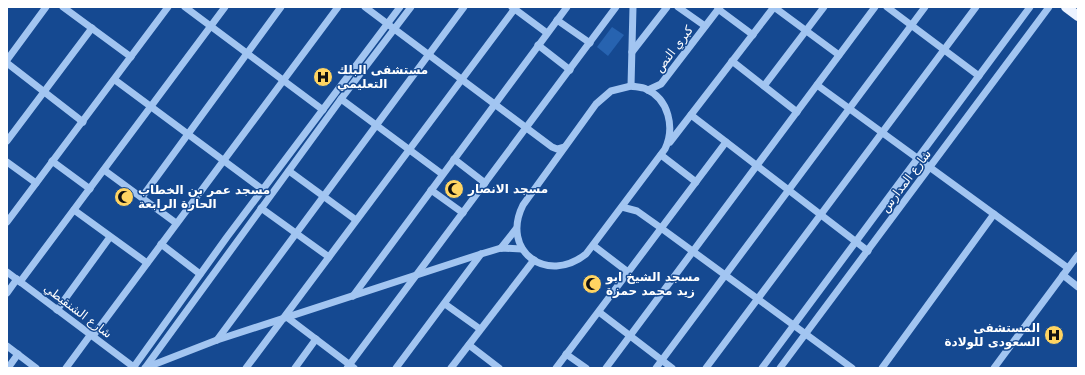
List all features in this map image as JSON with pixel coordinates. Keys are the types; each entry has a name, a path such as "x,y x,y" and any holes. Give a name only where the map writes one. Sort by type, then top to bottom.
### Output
{"main road":[{"path":"1066,7 1078,16"}],"street":[{"path":"7,60 46,7"},
{"path":"63,7 132,57"},
{"path":"7,222 115,80 168,7"},
{"path":"185,7 323,110"},
{"path":"7,293 74,210 225,7"},
{"path":"142,197 187,133 282,7"},
{"path":"66,368 147,263 176,222 338,7"},
{"path":"365,7 547,144 557,149 564,147"},
{"path":"134,368 200,274 400,7"},
{"path":"145,368 341,99 411,7"},
{"path":"217,340 464,7"},
{"path":"353,296 567,7"},
{"path":"285,319 316,339 350,367 616,7"},
{"path":"631,86 633,7"},
{"path":"632,52 667,7"},
{"path":"678,7 705,26"},
{"path":"665,149 670,136 671,127 668,116 659,100 648,90 631,86 619,88 603,97 564,147 523,205 518,217 516,229 522,249 534,260 548,266 566,265 582,258 594,246 665,149 774,7 839,55"},
{"path":"764,86 824,7"},
{"path":"606,368 875,7"},
{"path":"887,7 979,76"},
{"path":"656,368 925,7"},
{"path":"706,368 943,49 976,7"},
{"name":"شارع المدارس","path":"762,368 919,159 1030,7"},
{"name":"شارع المدارس","path":"780,368 1049,7"},
{"path":"246,368 285,319 356,220 462,80 514,8 547,33"},
{"path":"719,8 753,35"},
{"name":"كبري النص","path":"661,84 719,8"},
{"path":"557,20 590,43"},
{"path":"7,141 92,28"},
{"path":"538,45 570,70"},
{"path":"732,61 797,112"},
{"path":"7,63 43,93 83,122"},
{"path":"115,80 271,196"},
{"path":"648,90 661,84"},
{"path":"659,100 661,84"},
{"path":"817,85 1068,268"},
{"path":"341,99 442,174"},
{"path":"691,115 868,251"},
{"path":"556,368 726,142"},
{"path":"547,144 554,162"},
{"path":"661,155 696,182"},
{"path":"454,160 485,183"},
{"path":"7,162 36,183"},
{"path":"52,162 90,189"},
{"path":"104,170 176,222"},
{"path":"289,171 356,220"},
{"path":"431,190 463,213"},
{"path":"630,197 637,211"},
{"path":"622,207 637,211 852,368"},
{"path":"261,208 329,257"},
{"path":"74,210 147,263"},
{"path":"882,368 994,214"},
{"path":"501,248 516,229"},
{"path":"57,310 110,237"},
{"path":"161,244 200,274"},
{"path":"594,246 628,272"},
{"path":"145,368 217,340 481,254 501,248 522,249"},
{"path":"396,368 481,254"},
{"path":"994,368 1078,255"},
{"path":"451,368 534,260"},
{"name":"شارع الشنقيطي","path":"7,272 134,368"},
{"path":"1063,276 1078,287"},
{"path":"445,304 480,329"},
{"path":"599,312 672,368"},
{"path":"295,368 316,339"},
{"path":"469,345 499,368"},
{"path":"7,346 36,368"},
{"path":"8,368 18,354"},
{"path":"566,354 586,368"}],"shaded area":[{"path":"612,27 624,35 608,56 597,47"}],"place":[{"name":"مستشفى البلك التعليمي","path":"323,77"},
{"name":"مسجد الانصار","path":"454,189"},
{"name":"مسجد عمر بن الخطاب الحارة الرابعة","path":"124,197"},
{"name":"مسجد الشيخ ابو زيد محمد حمزة","path":"592,284"},
{"name":"المستشفى السعودى للولادة","path":"1054,335"}]}
